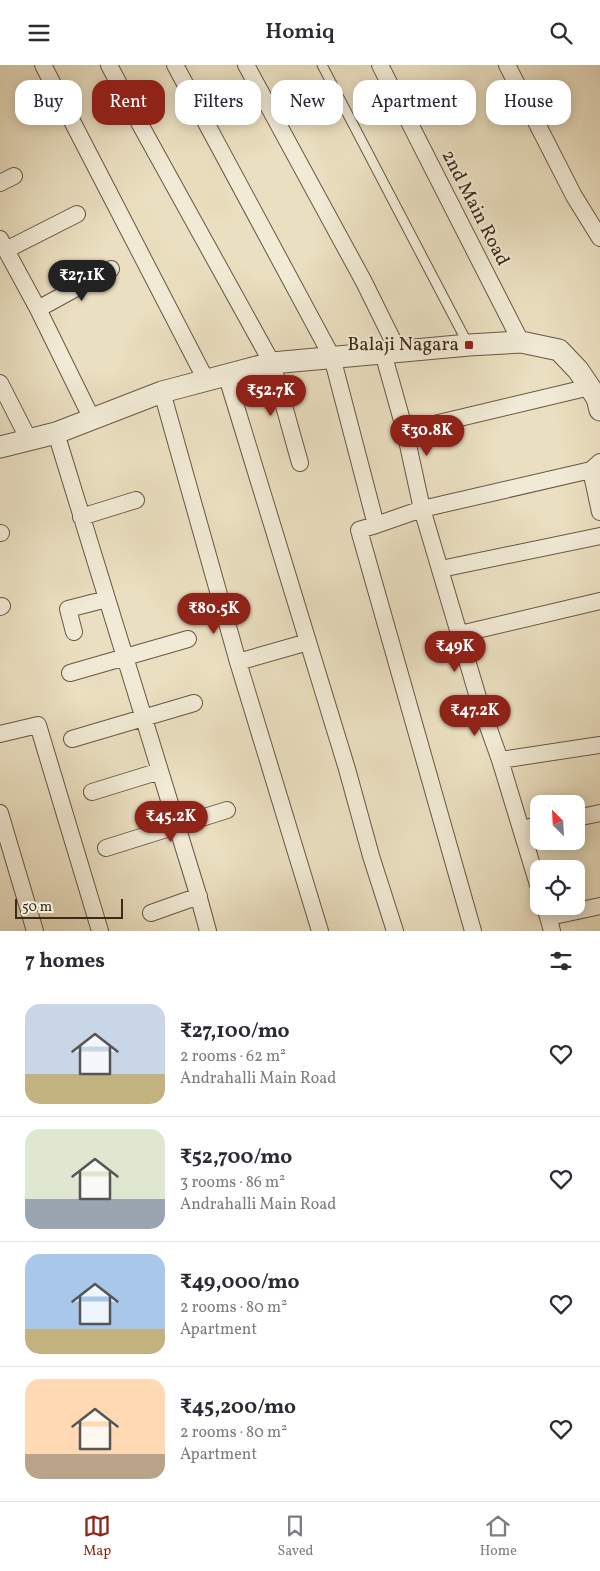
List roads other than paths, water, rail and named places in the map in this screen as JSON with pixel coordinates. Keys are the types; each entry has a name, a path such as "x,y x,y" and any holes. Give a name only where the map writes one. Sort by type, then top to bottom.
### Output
{"street":[{"path":"43,65 115,201 150,275 216,377 308,642 347,769 370,856 395,931"},
{"path":"109,65 140,126 272,363 300,463"},
{"path":"175,65 332,357 376,525"},
{"path":"246,65 364,283 391,352 405,431 422,509 480,704 500,760 530,860"},
{"name":"2nd Main Road","path":"380,65 521,342"},
{"path":"507,65 574,196 600,238"},
{"path":"77,214 3,245 38,309 92,419"},
{"path":"38,309 110,269"},
{"path":"0,447 56,433 162,392 272,363 469,345 521,342 559,350 578,370 590,387 597,398 600,410"},
{"path":"0,383 28,440"},
{"path":"405,431 590,387"},
{"path":"162,392 238,663 320,931"},
{"path":"56,433 199,896 208,931"},
{"path":"473,931 359,530 422,509 595,466 600,512"},
{"path":"82,517 136,500"},
{"path":"441,569 600,536"},
{"path":"74,632 68,609 107,599"},
{"path":"460,634 600,601"},
{"path":"70,673 126,659 188,639"},
{"path":"238,663 308,642"},
{"path":"72,739 194,703"},
{"path":"0,734 38,725 100,931"},
{"path":"500,760 600,745"},
{"path":"92,792 160,771"},
{"path":"106,848 227,810"},
{"path":"0,813 35,931"},
{"path":"585,816 600,813"},
{"path":"521,829 530,827"},
{"path":"151,913 199,896"},
{"path":"549,918 600,906"}],"lane":[{"path":"322,65 469,345"}],"place":[{"name":"Balaji Nagara","path":"469,345"}]}
